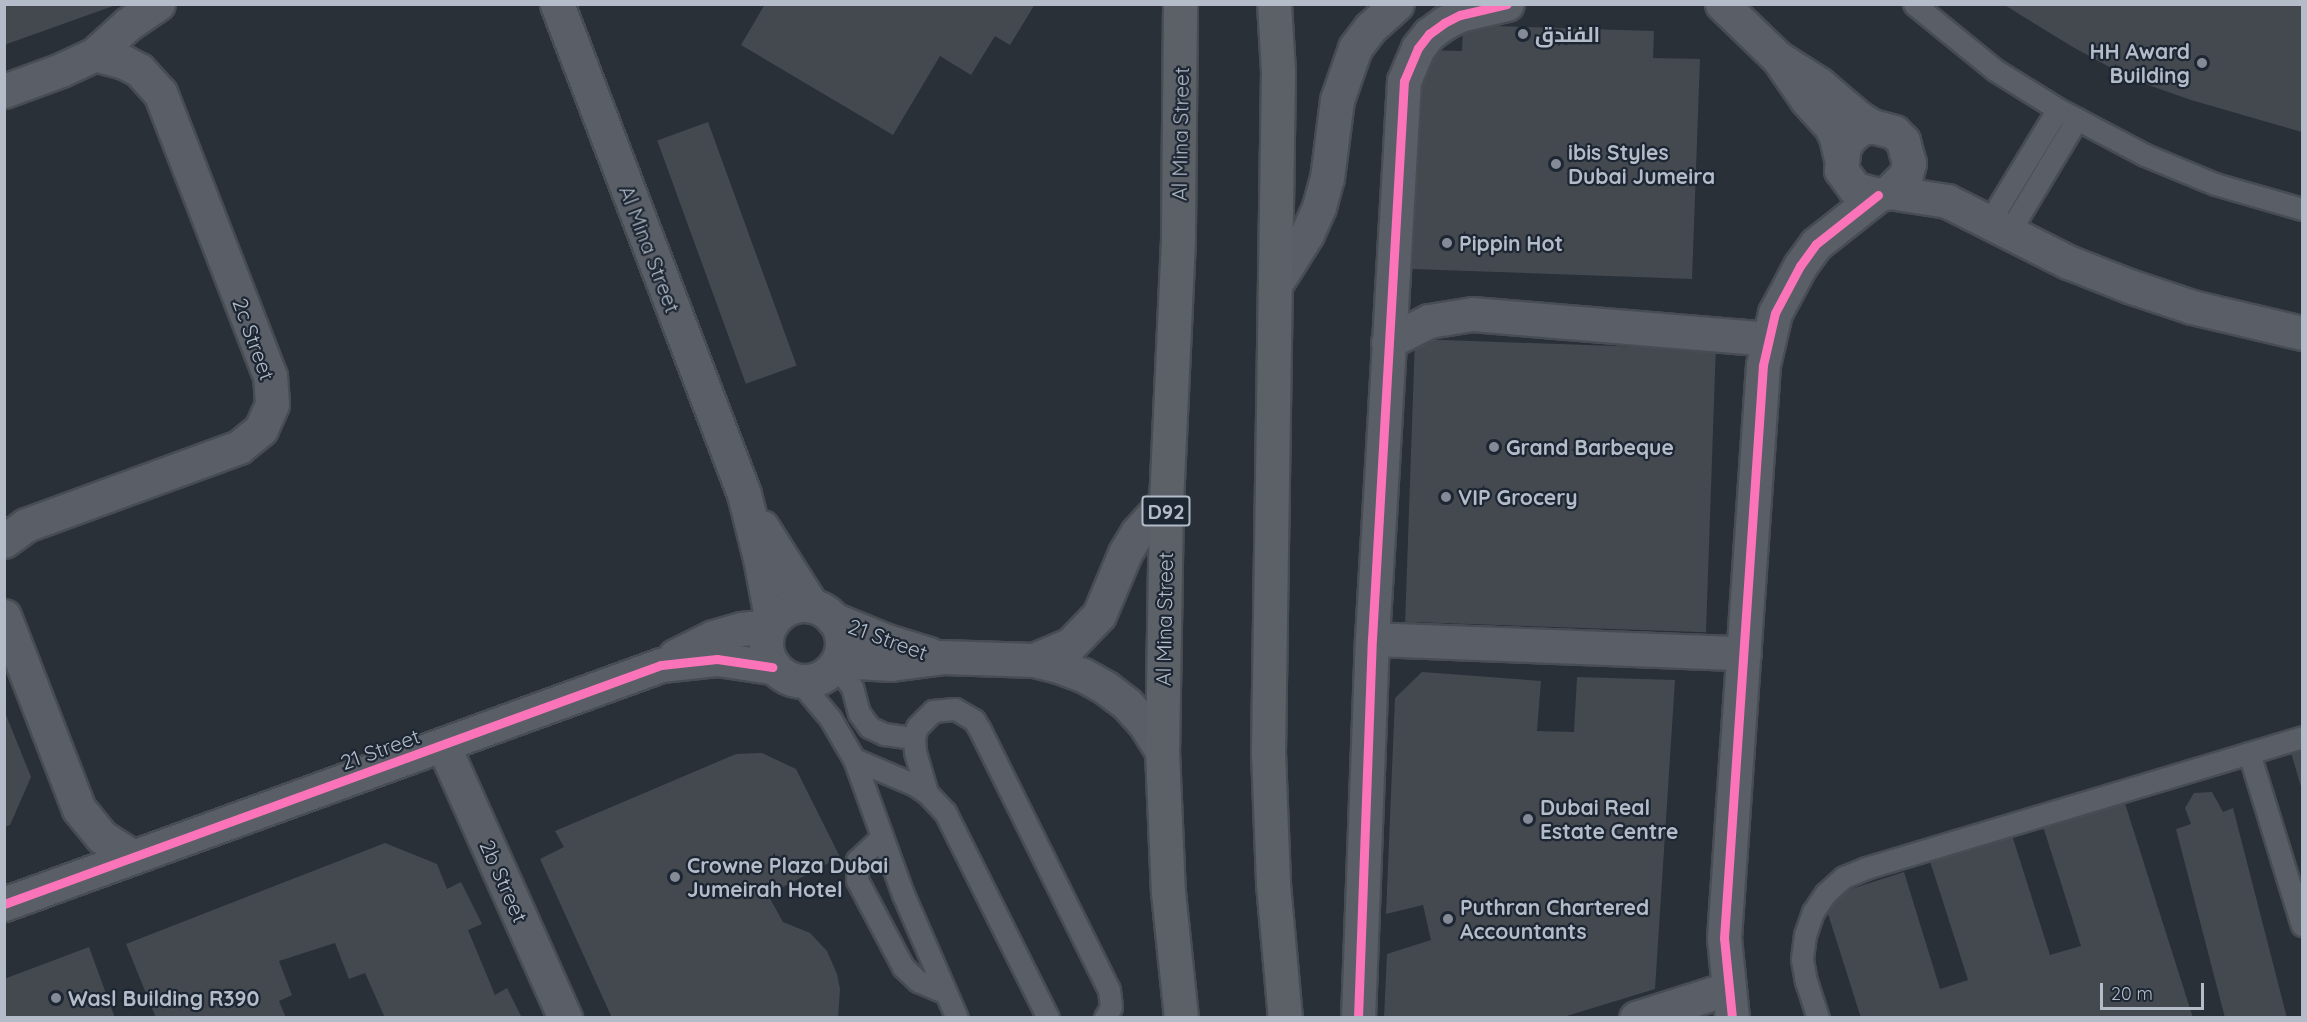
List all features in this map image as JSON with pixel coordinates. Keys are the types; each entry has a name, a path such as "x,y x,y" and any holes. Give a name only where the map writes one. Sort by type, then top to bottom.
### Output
{"main road":[{"name":"Al Mina Street","path":"1180,4 1178,239 1166,501 1162,751 1168,892 1180,1017"},
{"path":"1274,4 1278,71 1268,752 1273,884 1285,1017"}],"street":[{"path":"4,91 61,70 95,54 128,24 158,4"},
{"name":"Al Mina Street","path":"556,4 744,494 760,558 771,624"},
{"path":"1275,285 1307,234 1319,207 1327,178 1337,100 1355,48 1370,28 1397,4"},
{"path":"1358,1017 1372,639 1404,81 1409,64 1429,34 1460,15 1507,4"},
{"path":"1722,4 1778,58 1807,100 1831,127 1836,137 1841,164 1855,189 1928,196 1989,221 2068,262 2129,286 2192,307 2302,333"},
{"name":"2c Street","path":"4,541 26,525 239,447 261,429 272,404 270,376 160,93 139,70 124,62 95,54"},
{"path":"1778,58 1799,69 1872,126"},
{"path":"1636,1017 1730,1003 1724,938 1761,383 1767,339 1786,289 1816,244 1841,164 1844,146 1860,129 1872,126 1884,127 1903,141 1932,176 1989,221"},
{"path":"1816,244 1906,175 1909,164 1903,141"},
{"path":"1388,342 1429,321 1472,314 1767,339"},
{"name":"Al Mina Street","path":"744,494 776,552 823,612"},
{"name":"21 Street","path":"1034,660 1070,645 1093,623 1108,597 1125,553 1137,533 1166,501"},
{"path":"790,608 823,612 842,634 837,663 826,674 813,681 786,674 766,646 771,624 790,608"},
{"name":"21 Street","path":"823,612 887,641 942,657"},
{"path":"4,616 79,809 102,837 133,856"},
{"name":"21 Street","path":"4,904 661,665 686,649 713,637 771,624"},
{"path":"1372,639 1744,653"},
{"name":"21 Street","path":"837,663 891,664 942,657 1034,660 1083,675 1106,688 1127,704 1162,751"},
{"name":"21 Street","path":"661,665 717,659 786,674"},
{"name":"2b Street","path":"443,745 565,1017"}],"lane":[{"path":"1914,4 1995,70 2058,109 2145,155 2215,184 2302,209"},
{"path":"1989,221 2058,109"},
{"path":"1989,221 2077,119"},
{"path":"837,663 852,687 859,713 869,727 884,734 914,738"},
{"path":"786,674 830,718 854,759 903,894 957,1017"},
{"path":"1048,1017 952,823 927,793 918,766 914,738 917,727 933,711 955,709 974,720 1109,990 1111,1007 1105,1017"},
{"path":"1818,1017 1804,970 1805,935 1813,912 1826,893 1844,877 1866,868 2302,737"},
{"path":"2249,753 2302,925"},
{"path":"854,759 927,793"},
{"path":"882,837 857,860 857,880 903,967 918,981 946,993"}],"building":[{"path":"4,4 116,4 116,5 4,45"},
{"path":"765,4 1035,4 1010,45 995,36 971,75 940,56 893,135 741,45"},
{"name":"HH Award Building","path":"2003,4 2302,4 2302,132 2191,100 2131,79 2071,46"},
{"name":"ibis Styles Dubai Jumeira","path":"1463,25 1654,31 1653,58 1700,59 1692,279 1412,269 1420,50 1462,51"},
{"path":"708,122 797,365 746,384 657,140"},
{"path":"1415,339 1716,350 1706,632 1405,622"},
{"name":"Dubai Real Estate Centre","path":"1422,672 1541,681 1537,731 1574,732 1577,677 1675,680 1655,989 1560,1018 1384,1018 1387,954 1431,940 1423,905 1386,914 1395,698"},
{"path":"4,710 31,777 10,825 4,827"},
{"path":"2302,741 2302,790 2289,746"},
{"name":"Crowne Plaza Dubai Jumeirah Hotel","path":"762,753 796,769 840,857 768,895 783,922 810,933 827,951 837,974 840,989 838,1018 612,1018 540,859 564,847 555,831 736,754"},
{"path":"2212,792 2223,812 2233,808 2287,1018 2225,1018 2176,829 2191,824 2185,808 2194,793"},
{"path":"2122,794 2193,1018 1861,1018 1823,898 1904,872 1940,989 1968,980 1928,855 2010,829 2050,955 2081,946 2041,820"},
{"path":"385,843 437,864 447,889 461,882 482,924 468,930 495,995 507,988 522,1018 385,1018 365,973 349,979 335,943 279,961 292,995 279,1001 286,1018 156,1018 126,944"},
{"name":"Wasl Building R390","path":"89,947 115,1018 4,1018 4,979"}],"cycle path":[{"path":"1358,1018 1372,639 1404,81 1418,48 1429,34 1460,15 1507,4"},
{"path":"1732,1018 1724,938 1763,365 1775,313 1800,266 1816,244 1878,195"},
{"path":"4,904 661,665 717,659 772,667"}],"place":[{"name":"الفندق","path":"1523,34"},
{"name":"HH Award Building","path":"2202,63"},
{"name":"ibis Styles Dubai Jumeira","path":"1556,164"},
{"name":"Pippin Hot","path":"1447,243"},
{"name":"Grand Barbeque","path":"1494,447"},
{"name":"VIP Grocery","path":"1446,497"},
{"name":"Dubai Real Estate Centre","path":"1528,819"},
{"name":"Crowne Plaza Dubai Jumeirah Hotel","path":"675,877"},
{"name":"Puthran Chartered Accountants","path":"1448,919"},
{"name":"Wasl Building R390","path":"56,998"}]}
